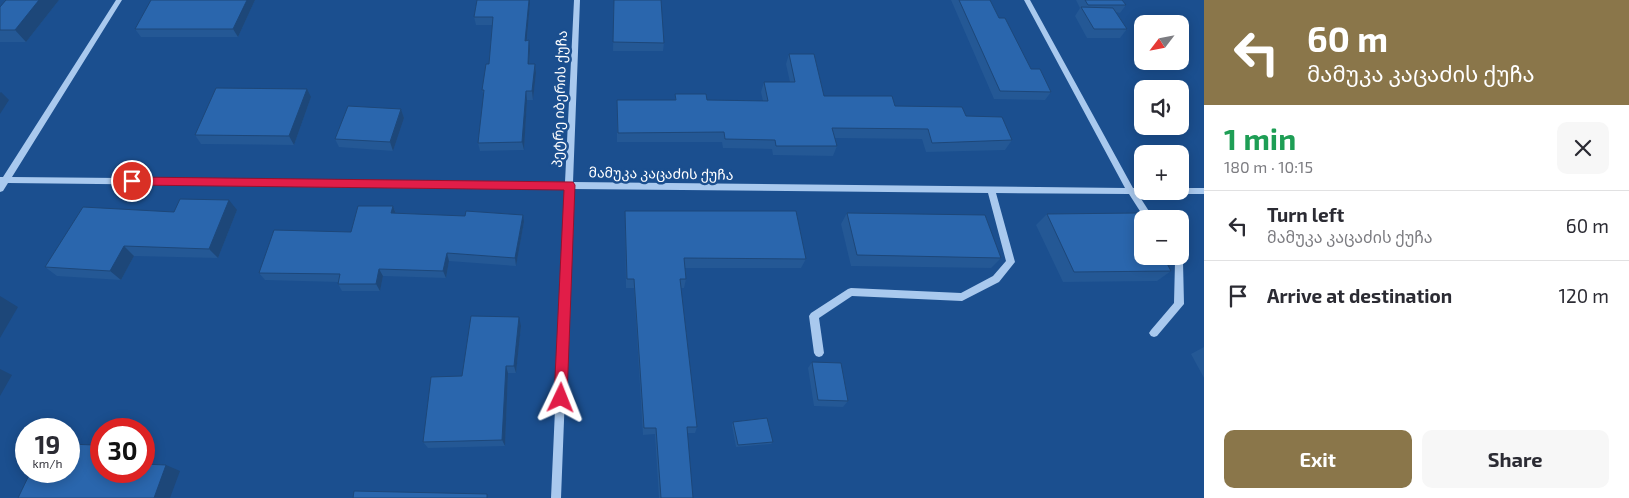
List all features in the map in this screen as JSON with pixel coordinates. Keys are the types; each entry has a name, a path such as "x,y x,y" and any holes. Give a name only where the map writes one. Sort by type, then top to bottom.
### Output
{"street":[{"path":"0,189 3,180 119,0"},
{"name":"პეტრე იბერის ქუჩა","path":"556,498 577,0"},
{"path":"1027,0 1131,191 1144,210"},
{"name":"მამუკა კაცაძის ქუჩა","path":"3,180 1131,191"},
{"path":"819,353 814,316 851,292 962,297 996,279 1011,262 990,189"},
{"path":"1189,191 1204,191"},
{"path":"1154,332 1179,304 1179,265"}],"building":[{"path":"6,0 39,0 15,30 0,30 0,7"},
{"path":"151,0 247,0 233,29 135,29"},
{"path":"477,0 529,0 525,41 529,40 528,64 535,64 532,91 526,91 522,142 478,143 484,90 482,90 486,64 489,64 493,17 474,17"},
{"path":"614,0 661,0 664,43 613,42"},
{"path":"959,0 990,0 999,18 1005,18 1031,69 1040,69 1051,92 1000,91"},
{"path":"1085,0 1122,0 1126,5 1088,5"},
{"path":"1081,7 1113,8 1127,29 1094,29"},
{"path":"789,54 814,54 824,96 892,96 895,106 962,107 966,116 1002,117 1012,140 932,143 928,129 832,128 837,146 776,146 775,140 725,139 724,132 618,133 617,100 676,100 675,94 706,94 707,100 768,101 764,82 795,82"},
{"path":"216,88 307,89 289,136 195,135"},
{"path":"348,106 401,109 390,142 335,139"},
{"path":"180,199 229,200 209,249 124,246 110,271 45,267 83,207 174,212"},
{"path":"358,206 393,206 391,213 465,216 466,211 523,215 515,258 447,253 443,271 379,269 376,284 338,284 340,274 259,273 274,230 351,232"},
{"path":"625,211 796,211 806,259 684,258 686,279 680,279 697,427 687,427 693,498 661,498 656,428 644,428 634,279 627,279"},
{"path":"847,213 985,215 1001,258 857,255"},
{"path":"1134,213 1134,265 1168,265 1171,271 1074,272 1047,214"},
{"path":"471,316 519,317 514,366 506,366 502,440 423,442 431,377 462,376"},
{"path":"812,362 841,363 848,401 818,400"},
{"path":"767,418 773,442 738,445 733,422"},
{"path":"80,444 90,445 90,483 155,483 155,464 166,465 154,498 18,498 25,483 80,483"},
{"path":"354,491 487,494 487,498 353,498"}],"route":[{"path":"132,181 569,185 561,398"}]}
